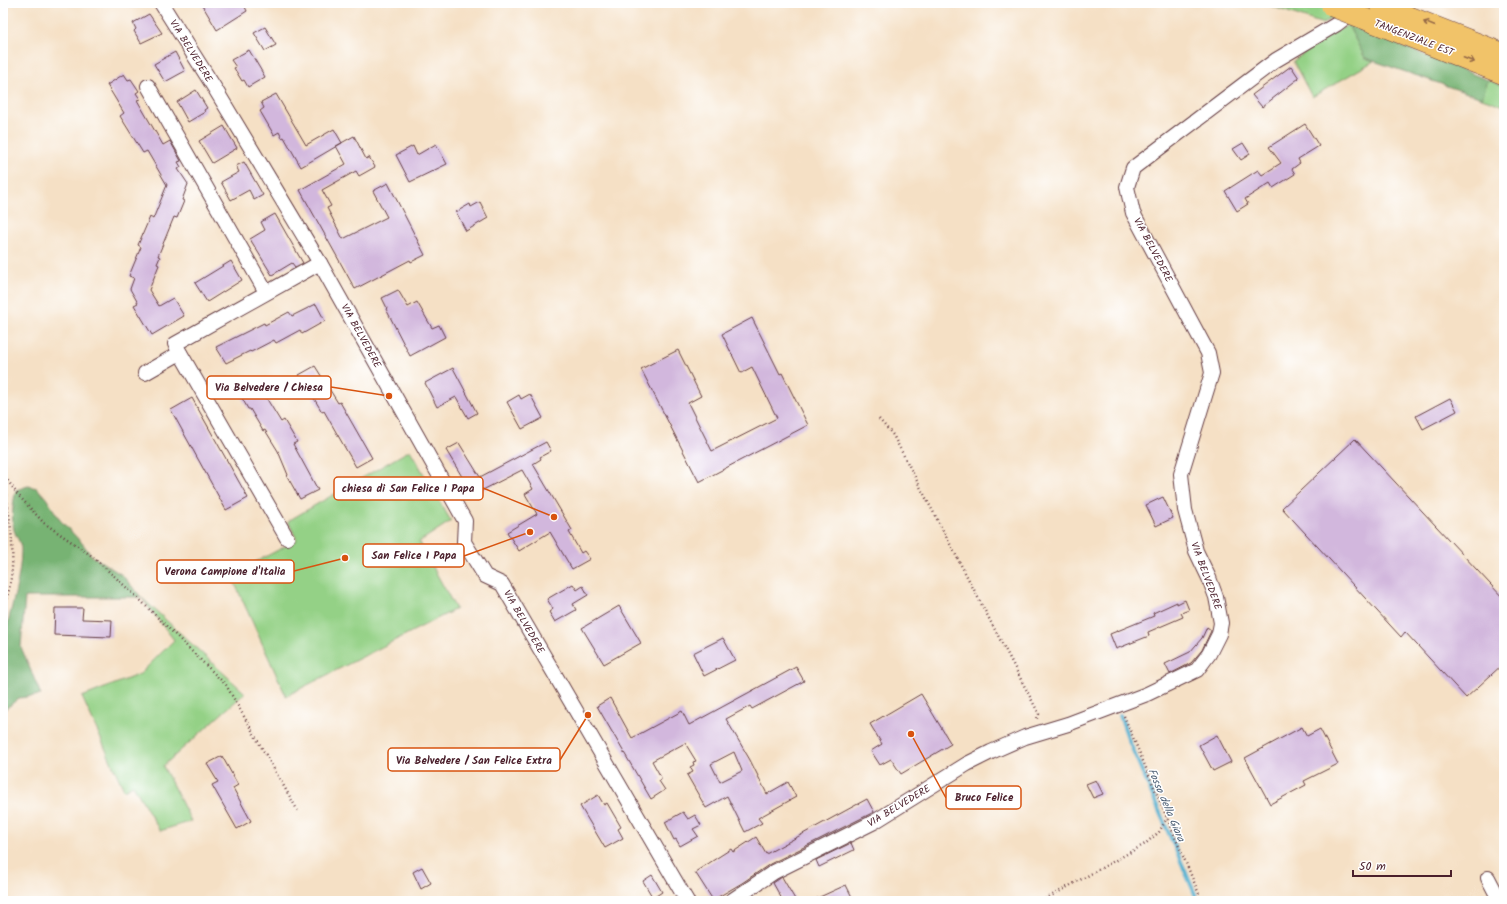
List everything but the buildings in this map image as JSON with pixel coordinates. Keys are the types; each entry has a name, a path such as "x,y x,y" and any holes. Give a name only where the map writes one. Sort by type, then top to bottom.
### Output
{"highway":[{"name":"TANGENZIALE EST","path":"1328,4 1372,8 1504,54"},
{"name":"TANGENZIALE EST","path":"1372,8 1504,74"}],"street":[{"name":"VIA BELVEDERE","path":"161,3 214,87 320,263 465,521 464,542 485,576 502,584 687,901"},
{"name":"VIA BELVEDERE","path":"731,901 774,872 874,822 967,764 1025,737 1120,705 1147,694 1197,670 1210,654 1219,634 1221,623 1216,597 1196,551 1185,510 1181,474 1212,373 1208,353 1134,213 1127,187 1133,168 1276,60 1337,24 1372,8"},
{"path":"148,86 266,292"},
{"path":"288,538 175,344 320,263"},
{"path":"145,373 180,353"},
{"path":"1488,878 1500,901"}],"path":[{"path":"879,420 893,434 1039,714 1025,737"},
{"path":"3,474 18,496 44,523 92,556 147,607 226,685 298,811"},
{"path":"3,478 12,536 11,581 8,597 3,607"},
{"path":"1120,705 1202,901"},
{"path":"1042,901 1145,844 1159,832 1167,817"}],"green space":[{"path":"1262,3 1313,3 1339,13 1323,24"},
{"path":"1348,25 1365,57 1374,61 1312,97 1293,61 1335,32"},
{"path":"1348,25 1488,80 1482,98 1365,58"},
{"path":"1488,80 1504,86 1504,106 1482,98"},
{"path":"410,450 451,521 419,542 456,609 286,696 231,575 297,540 288,521"},
{"path":"28,486 37,488 46,498 60,520 92,556 122,575 141,597 25,597 21,647 41,695 19,698 3,711 3,635 6,630 13,601 21,560 21,547 13,526 13,505 16,490"},
{"path":"141,597 245,693 163,766 191,821 160,831 133,785 124,790 82,697 140,674 174,640"}],"waterway":[{"name":"Fosso della Giara","path":"1120,715 1129,741 1198,901"}],"place":[{"name":"Via Belvedere / Chiesa","path":"389,396"},
{"name":"chiesa di San Felice I Papa","path":"554,517"},
{"name":"San Felice I Papa","path":"530,532"},
{"name":"Verona Campione d'Italia","path":"345,558"},
{"name":"Via Belvedere / San Felice Extra","path":"588,715"},
{"name":"Bruco Felice","path":"911,734"}]}
